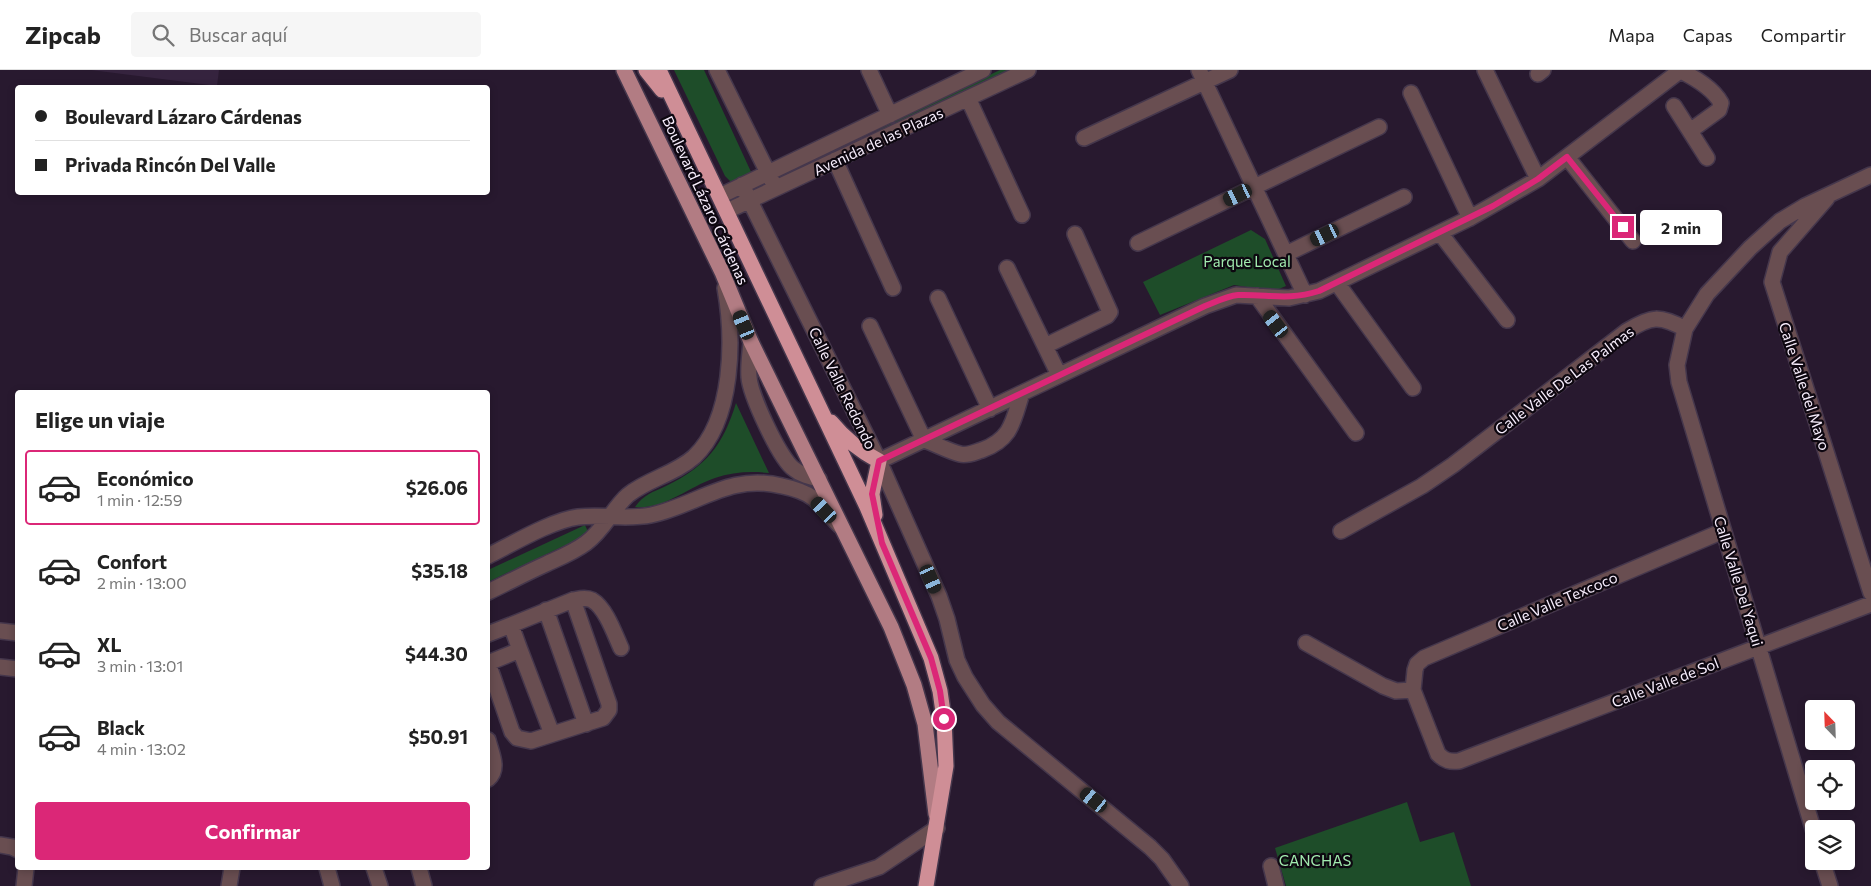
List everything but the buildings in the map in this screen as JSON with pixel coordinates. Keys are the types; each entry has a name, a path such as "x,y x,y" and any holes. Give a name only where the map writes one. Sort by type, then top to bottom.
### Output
{"highway":[{"path":"646,70 679,111"},
{"name":"Boulevard Lázaro Cárdenas","path":"659,70 882,543 927,649 940,691 944,719 946,766 926,886"},
{"path":"817,403 841,434 862,452 879,461 872,494 882,543"}],"main road":[{"name":"Boulevard Lázaro Cárdenas","path":"624,70 722,272 751,342 892,627 914,685 925,724 937,823"}],"street":[{"path":"717,70 776,189"},
{"path":"869,70 890,115"},
{"name":"Avenida de las Plazas","path":"720,196 983,70"},
{"name":"Avenida de las Plazas","path":"727,211 1028,70"},
{"path":"1084,138 1202,76 1230,70"},
{"path":"1485,70 1538,179"},
{"path":"879,461 1205,306 1236,295 1289,298 1305,296 1337,283 1440,233 1538,179 1681,70 1694,77 1713,92 1721,102 1719,110 1690,131"},
{"path":"1202,76 1305,296"},
{"path":"1411,92 1470,218"},
{"path":"968,98 1022,215"},
{"path":"1674,106 1707,158"},
{"path":"1138,243 1379,127"},
{"path":"1567,157 1634,241"},
{"path":"835,160 894,288"},
{"path":"1685,329 1708,294 1750,248 1780,221 1831,193 1870,179"},
{"name":"Calle Valle Redondo","path":"742,185 879,461 939,596 957,660 965,677 983,705 998,722 1014,737 1122,822 1150,847 1181,886"},
{"name":"Calle Valle del Mayo","path":"1831,193 1780,252 1772,282 1871,593"},
{"path":"1286,254 1404,197"},
{"path":"1440,233 1507,320"},
{"path":"1045,346 1107,316 1110,312 1075,234"},
{"path":"1007,268 1059,375"},
{"path":"490,591 568,554 586,543 611,517 626,497 641,485 677,468 693,457 707,440 719,418 725,394 730,342 729,312 722,272"},
{"path":"1337,283 1413,388"},
{"path":"1257,296 1356,433"},
{"path":"938,298 990,408"},
{"name":"Calle Valle De Las Palmas","path":"1341,531 1422,486 1453,465 1640,323 1653,318 1669,320 1685,329"},
{"path":"870,326 924,440 968,455 995,445 1002,440 1012,426 1022,393"},
{"name":"Calle Valle Del Yaqui","path":"1685,329 1677,365 1679,382 1810,820"},
{"path":"751,342 749,378 752,392 782,457 792,469 819,479"},
{"path":"490,555 557,523 570,519 591,516 640,517 657,514 722,489 744,483 768,483 793,489 813,498 846,533"},
{"name":"Calle Valle Texcoco","path":"1413,690 1417,664 1436,652 1723,531"},
{"path":"490,633 546,610 583,598 592,600 599,607 607,618 621,648"},
{"path":"490,669 512,732 517,738 531,741 603,718 609,710 609,704 573,600"},
{"name":"Calle Valle de Sol","path":"1413,690 1438,754 1444,760 1451,762 1459,761 1871,604"},
{"path":"546,610 586,724"},
{"path":"511,624 552,734"},
{"path":"0,631 15,633"},
{"path":"1306,643 1383,686 1396,691 1413,690"},
{"path":"490,662 520,650"},
{"path":"0,667 15,669"},
{"path":"490,750 494,769 490,777"},
{"path":"822,886 878,867 937,823"},
{"path":"0,845 15,848"},
{"path":"1271,866 1276,886"},
{"path":"24,886 26,870"},
{"path":"229,886 232,870"},
{"path":"328,870 332,886"},
{"path":"375,870 380,886"},
{"path":"420,870 424,886"},
{"path":"1825,870 1830,886"}],"shaded area":[{"path":"91,70 219,70 217,85"}],"green space":[{"path":"674,70 704,70 752,174 733,184 725,176"},
{"path":"1000,70 1023,70 826,160 903,116"},
{"name":"Parque Local","path":"1251,230 1265,239 1286,286 1274,291 1234,285 1160,315 1143,282"},
{"path":"736,403 769,473 728,474 705,482 666,502 646,507 635,507 645,497 692,471 712,453 725,431"},
{"path":"585,525 589,534 490,581 490,569"},
{"name":"CANCHAS","path":"1407,802 1420,842 1454,832 1471,886 1286,886 1275,848"}],"route":[{"path":"944,719 940,691 931,658 882,543 872,494 879,461 1205,306 1236,295 1289,298 1305,296 1319,291 1423,242 1493,206 1538,179 1567,157 1623,227"}]}
